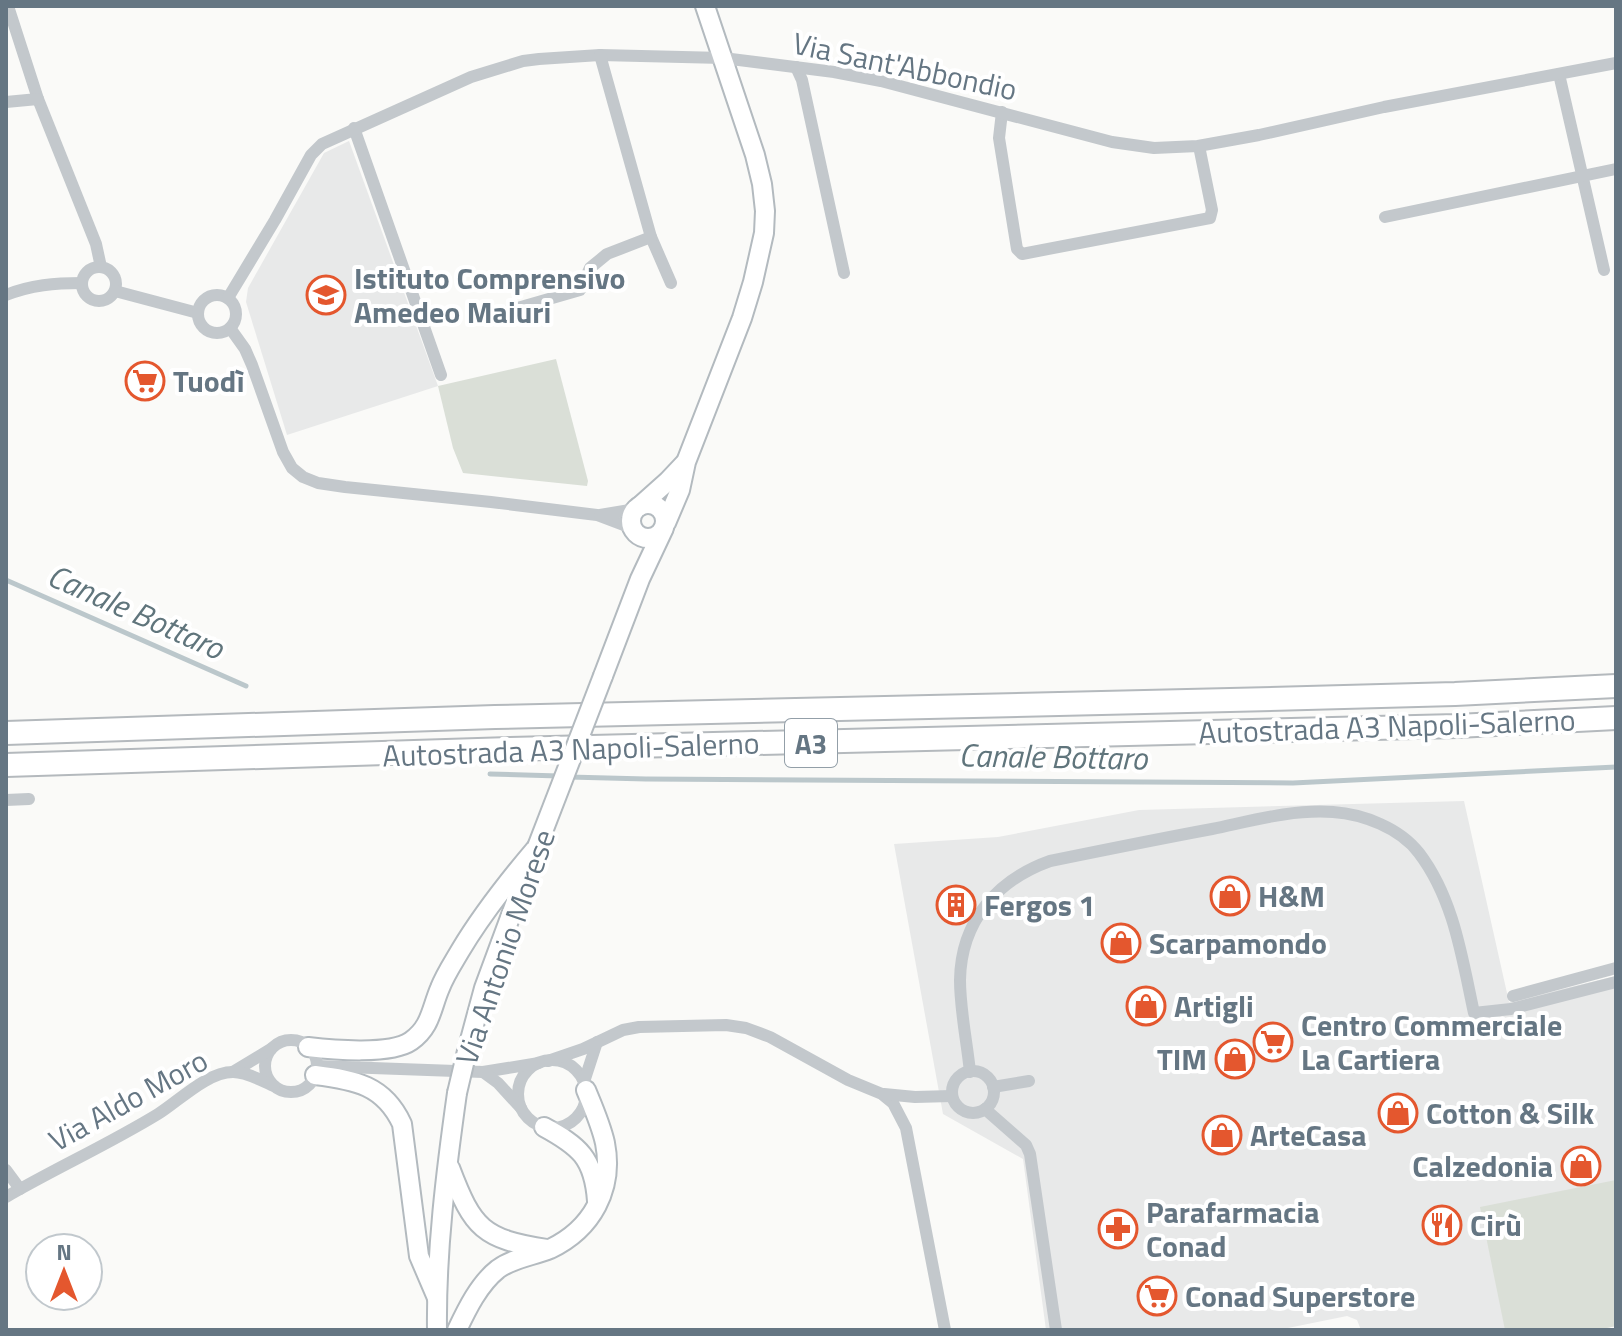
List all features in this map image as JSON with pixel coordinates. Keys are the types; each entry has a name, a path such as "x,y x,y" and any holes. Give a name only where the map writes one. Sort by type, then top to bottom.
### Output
{"highway":[{"name":"Autostrada A3 Napoli-Salerno","path":"6,733 479,717 1455,694 1616,686"},
{"name":"Autostrada A3 Napoli-Salerno","path":"6,765 510,749 1457,726 1616,718"}],"street":[{"path":"8,6 38,99 96,244 101,267"},
{"name":"Via Antonio Morese","path":"437,1330 448,1162 457,1093 484,988 640,579 680,490 686,462 742,318 764,233 762,184 755,155 706,8"},
{"path":"600,55 651,237 671,283"},
{"name":"Via Sant'Abbondio","path":"228,298 311,155 322,144 471,77 523,61 600,55 723,58 796,67 881,81 1112,142 1154,148 1199,146 1272,133 1384,107 1616,63"},
{"path":"796,67 802,80 844,273"},
{"path":"1559,74 1604,270"},
{"path":"6,102 38,99"},
{"path":"1002,112 999,138 1017,249 1022,254 1210,218 1212,210 1199,146"},
{"path":"354,128 441,375"},
{"path":"1385,217 1616,169"},
{"path":"476,320 580,290 590,268 607,254 651,237"},
{"path":"101,267 111,271 116,286 107,300 95,301 85,294 82,283 86,273 101,267"},
{"path":"6,295 52,283 82,283"},
{"path":"115,291 198,313"},
{"path":"217,295 228,298 235,307 233,324 218,332 206,329 198,313 206,298 217,295"},
{"path":"230,328 252,365 283,452 292,468 303,477 345,487 597,515 640,536 651,538 661,533 665,526 663,513 656,505 645,504 597,515"},
{"name":"Via Antonio Morese","path":"640,579 632,518 638,508 686,462"},
{"path":"6,800 29,799"},
{"path":"970,1072 960,979 964,951 973,926 989,899 1006,883 1050,861 1288,814 1333,812 1363,818 1387,828 1417,850 1453,920 1474,1013 1511,1009 1616,982"},
{"path":"308,1047 361,1050 385,1049 408,1043 425,1028 440,987 461,949 505,884 537,847"},
{"path":"1513,996 1616,968"},
{"path":"522,1110 518,1092 524,1075 543,1062 575,1052 623,1030 639,1027 726,1025 746,1028 882,1094 893,1103 906,1128 945,1330"},
{"path":"233,1072 281,1090 297,1091 311,1082 316,1070 313,1053 308,1047 292,1040 271,1049 265,1064 274,1086"},
{"path":"544,1127 562,1126 578,1117 583,1109 585,1086 597,1042"},
{"name":"Via Aldo Moro","path":"6,1197 159,1113 196,1087 219,1075 233,1072 271,1049"},
{"path":"316,1070 483,1072 557,1060 573,1067 585,1086 600,1125 607,1161 603,1189 597,1204 583,1227 574,1235 548,1249 510,1262 490,1276 471,1302 457,1330"},
{"path":"316,1070 360,1083 387,1099 396,1111 402,1124 419,1256 437,1298"},
{"path":"483,1072 498,1083 528,1118 569,1140 580,1150 593,1175 597,1204"},
{"path":"970,1072 983,1074 993,1087 993,1097 979,1112 965,1111 952,1096 958,1077 970,1072"},
{"path":"993,1087 1029,1081"},
{"path":"882,1094 952,1096"},
{"path":"985,1109 1026,1145 1030,1154 1056,1330"},
{"path":"448,1162 463,1202 481,1227 515,1244 548,1249"},
{"path":"6,1170 20,1189"}],"shaded area":[{"name":"Istituto Comprensivo Amedeo Maiuri","path":"349,141 438,386 287,435 246,302 248,288 324,153"},
{"path":"556,359 587,486 463,473 453,448 438,386"},
{"name":"Centro Commerciale La Cartiera","path":"1464,801 1509,1002 1616,976 1616,1326 1597,1330 1361,1330 1357,1320 1347,1316 1278,1330 1046,1330 1023,1159 943,1114 894,844 998,837 1139,810"},
{"path":"1616,1180 1616,1326 1597,1330 1505,1330 1480,1207"}],"waterway":[{"name":"Canale Bottaro","path":"6,580 246,686"},
{"name":"Canale Bottaro","path":"569,777 1293,783 1616,767"},
{"name":"Canale Bottaro","path":"490,774 559,776"}],"place":[{"name":"Istituto Comprensivo Amedeo Maiuri","path":"326,295"},
{"name":"Tuodì","path":"145,381"},
{"name":"H&M","path":"1230,896"},
{"name":"Fergos 1","path":"956,905"},
{"name":"Scarpamondo","path":"1121,943"},
{"name":"Artigli","path":"1146,1006"},
{"name":"Centro Commerciale La Cartiera","path":"1273,1042"},
{"name":"TIM","path":"1235,1059"},
{"name":"Cotton & Silk","path":"1398,1113"},
{"name":"ArteCasa","path":"1222,1135"},
{"name":"Calzedonia","path":"1581,1166"},
{"name":"Cirù","path":"1442,1225"},
{"name":"Parafarmacia Conad","path":"1118,1229"},
{"name":"Conad Superstore","path":"1157,1296"}]}
